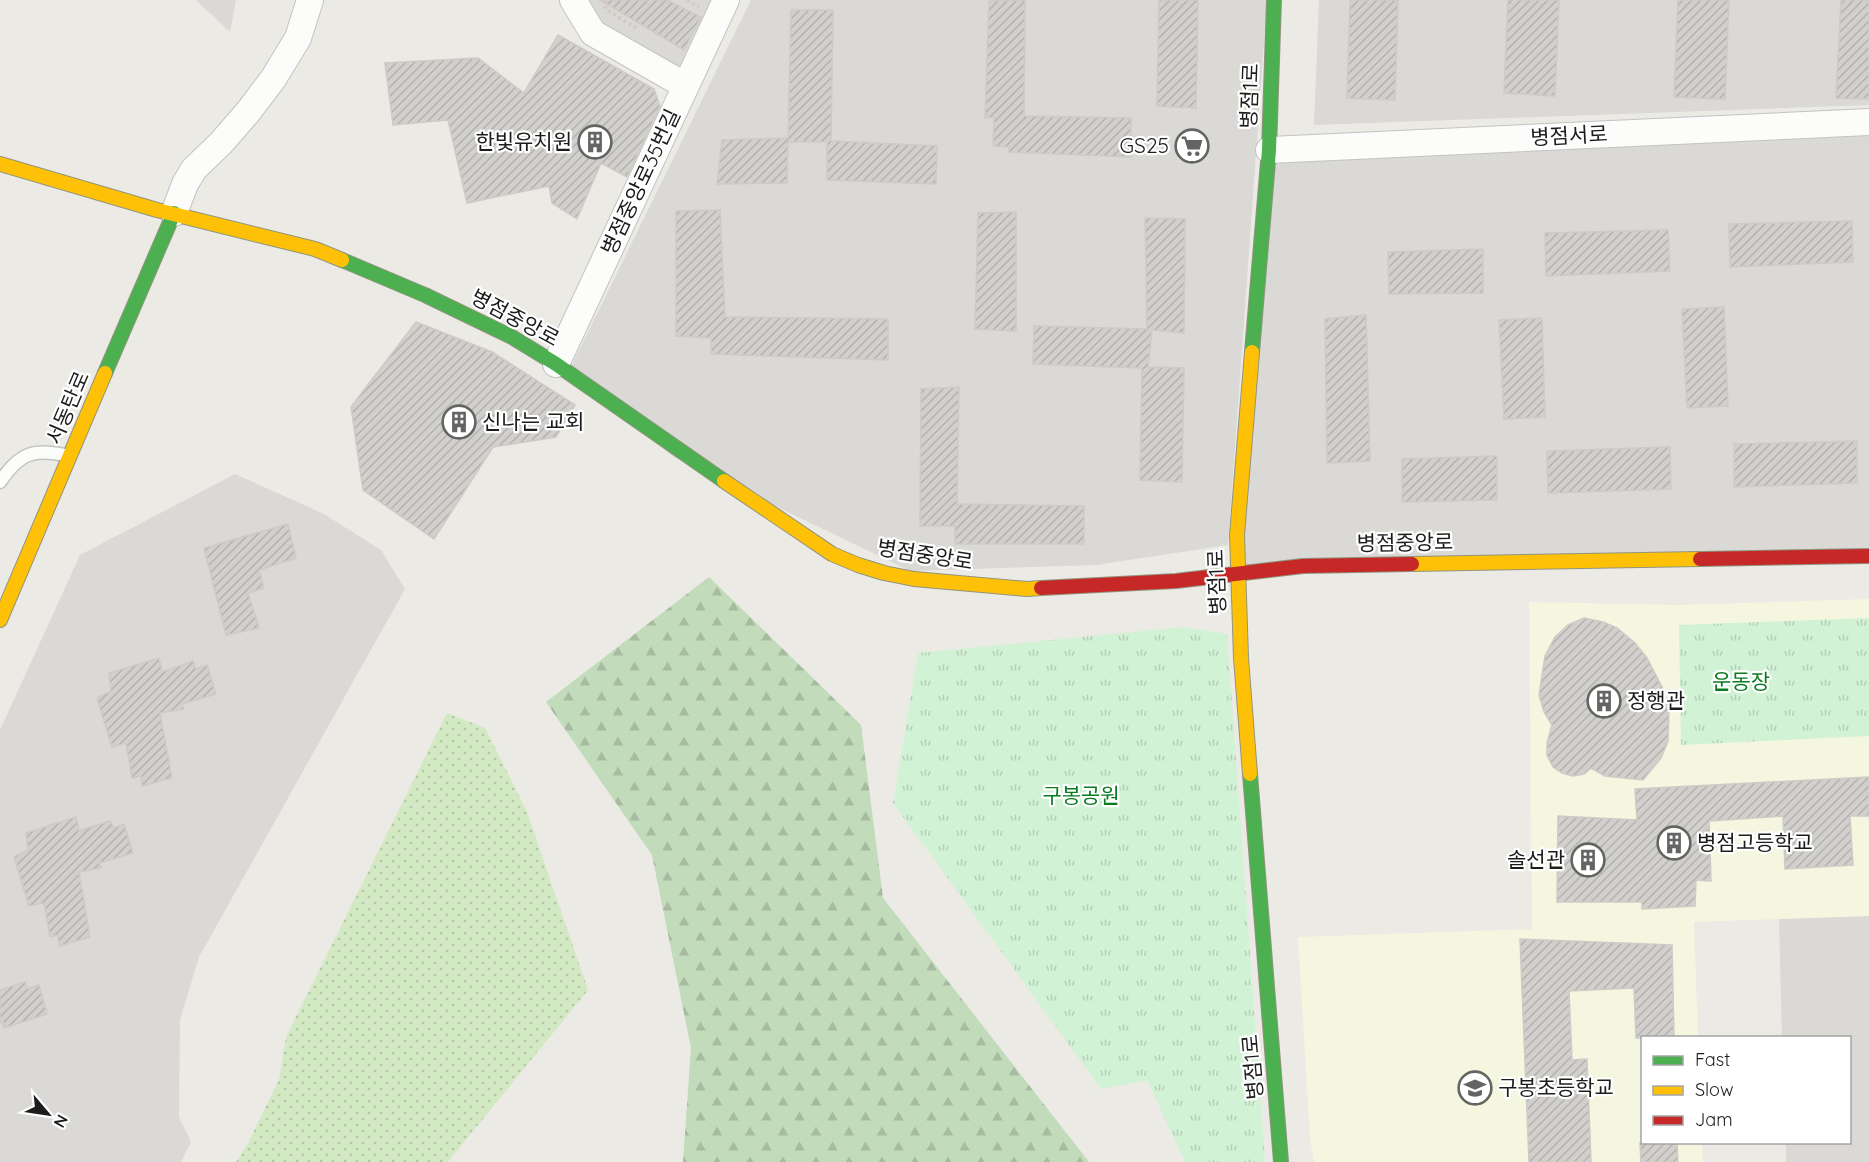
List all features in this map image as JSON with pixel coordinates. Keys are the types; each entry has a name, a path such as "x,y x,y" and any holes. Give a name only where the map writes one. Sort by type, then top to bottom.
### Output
{"street":[{"path":"174,213 194,168 221,143 273,79 298,38 310,0"},
{"path":"573,0 593,33 686,86"},
{"name":"병점1로","path":"1274,0 1269,150 1237,535 1241,658 1281,1162"},
{"name":"병점중앙로35번길","path":"556,364 686,86 717,5"},
{"name":"병점서로","path":"1269,150 1869,122"},
{"name":"병점중앙로","path":"0,164 174,213 315,249 425,295 512,337 556,364 832,554 858,566 884,573 914,579 1027,589 1176,581 1303,566 1869,556"},
{"name":"서동탄로","path":"0,620 174,213"}],"lane":[{"path":"0,482 11,466 30,453 49,451 70,456"}],"path":[{"path":"604,0 606,9 645,34"},
{"path":"687,0 717,5"}],"shaded area":[{"path":"196,0 236,0 230,32"},
{"path":"573,0 726,0 686,86 593,33"},
{"path":"751,0 1267,0 1228,545 1096,565 910,571 674,457 568,373"},
{"path":"1319,0 1869,0 1869,105 1314,125"},
{"path":"1869,124 1869,556 1238,573 1268,162"},
{"path":"235,474 324,514 381,550 405,589 199,957 180,1020 179,1117 191,1142 181,1162 0,1162 0,730 80,555"},
{"path":"1869,599 1869,916 1694,922 1698,1036 1641,1036 1641,1144 1702,1144 1703,1162 1314,1162 1310,1139 1298,937 1532,929 1529,602 1678,605"},
{"path":"1869,916 1869,1162 1786,1162 1786,1144 1851,1144 1851,1036 1782,1036 1779,919"}],"green space":[{"path":"709,577 861,725 883,898 1089,1162 683,1162 691,1048 652,855 546,702"},
{"name":"운동장","path":"1869,618 1869,736 1681,745 1679,625"},
{"name":"구봉공원","path":"1183,627 1227,634 1265,1162 1185,1162 1147,1080 1101,1089 893,803 918,653"},
{"path":"447,713 485,728 527,812 588,990 448,1162 236,1162 247,1145 279,1080 286,1037"}],"building":[{"path":"600,0 667,0 701,17 684,50"},
{"path":"1025,0 1024,116 1131,118 1131,157 1009,152 1009,147 993,146 994,117 985,118 989,1"},
{"path":"1159,0 1198,0 1196,108 1157,106"},
{"path":"1350,0 1398,0 1395,100 1347,98"},
{"path":"1508,0 1559,0 1555,96 1504,93"},
{"path":"1678,0 1729,0 1725,99 1674,97"},
{"path":"1841,0 1869,0 1869,99 1836,98"},
{"path":"791,10 833,10 831,141 937,146 936,184 827,180 827,142 788,142 787,183 717,184 722,140 788,138"},
{"path":"558,35 654,89 660,106 627,177 601,163 577,219 552,203 549,186 467,203 448,120 393,125 385,63 478,58 524,93"},
{"path":"720,210 725,317 888,319 888,360 711,354 711,338 676,336 676,211"},
{"path":"1016,212 1016,331 975,329 978,213"},
{"path":"1145,218 1185,219 1184,333 1152,330 1148,367 1184,368 1182,482 1140,480 1142,368 1033,364 1034,326 1147,329"},
{"path":"1852,221 1853,262 1730,267 1729,224"},
{"path":"1668,230 1670,271 1546,276 1545,233"},
{"path":"1483,249 1483,293 1389,294 1388,252"},
{"path":"1724,307 1728,406 1687,408 1682,309"},
{"path":"1366,315 1370,461 1327,463 1325,319"},
{"path":"1542,318 1545,417 1504,419 1499,320"},
{"name":"신나는 교회","path":"416,322 492,352 575,405 556,437 493,447 434,539 363,490 351,407"},
{"path":"959,387 957,504 1084,506 1084,544 955,544 955,526 920,526 921,389"},
{"path":"1857,441 1857,483 1734,487 1734,444"},
{"path":"1670,447 1671,489 1548,493 1547,451"},
{"path":"1497,456 1497,500 1402,502 1402,459"},
{"path":"288,524 296,558 259,570 264,588 248,593 259,628 226,635 204,548"},
{"name":"정행관","path":"1584,618 1617,628 1635,643 1647,658 1663,689 1669,708 1668,741 1661,758 1643,780 1605,776 1591,768 1584,774 1573,776 1553,767 1547,755 1547,743 1552,725 1544,712 1539,695 1545,656 1555,637 1568,625"},
{"path":"159,658 162,672 193,661 196,669 207,665 216,694 182,704 184,709 160,713 172,778 142,786 141,776 132,778 126,743 112,747 97,698 111,691 109,673"},
{"name":"병점고등학교","path":"1869,777 1869,816 1850,816 1853,865 1785,869 1783,816 1709,821 1711,881 1696,880 1695,906 1642,909 1642,902 1557,902 1558,816 1637,820 1635,789"},
{"path":"76,817 79,831 110,821 114,828 124,824 133,853 99,863 101,868 79,872 90,937 59,946 58,935 50,937 44,903 29,906 14,857 28,850 26,833"},
{"path":"1520,939 1672,945 1674,1036 1636,1038 1634,988 1569,991 1572,1060 1587,1059 1591,1162 1529,1162"},
{"path":"25,982 28,989 39,985 47,1014 4,1028 3,1022 0,1023 0,990"},
{"path":"1640,1143 1677,1144 1678,1162 1641,1162"}],"traffic: fast":[{"path":"1252,352 1269,150 1274,0"},
{"path":"105,373 174,213"},
{"path":"342,260 425,295 512,337 556,364 724,481"},
{"path":"1250,774 1281,1162"}],"traffic: slow":[{"path":"0,164 157,210 315,249 342,260"},
{"path":"1250,774 1241,658 1237,535 1252,352"},
{"path":"0,620 105,373"},
{"path":"724,481 832,554 858,565 914,579 1027,589 1041,588"},
{"path":"1412,564 1700,559"}],"traffic: jam":[{"path":"1700,559 1869,556"},
{"path":"1041,588 1176,581 1303,566 1412,564"}],"place":[{"name":"한빛유치원","path":"595,142"},
{"name":"GS25","path":"1192,146"},
{"name":"신나는 교회","path":"459,422"},
{"name":"정행관","path":"1604,701"},
{"name":"병점고등학교","path":"1674,843"},
{"name":"솔선관","path":"1588,860"},
{"name":"구봉초등학교","path":"1475,1088"}]}
